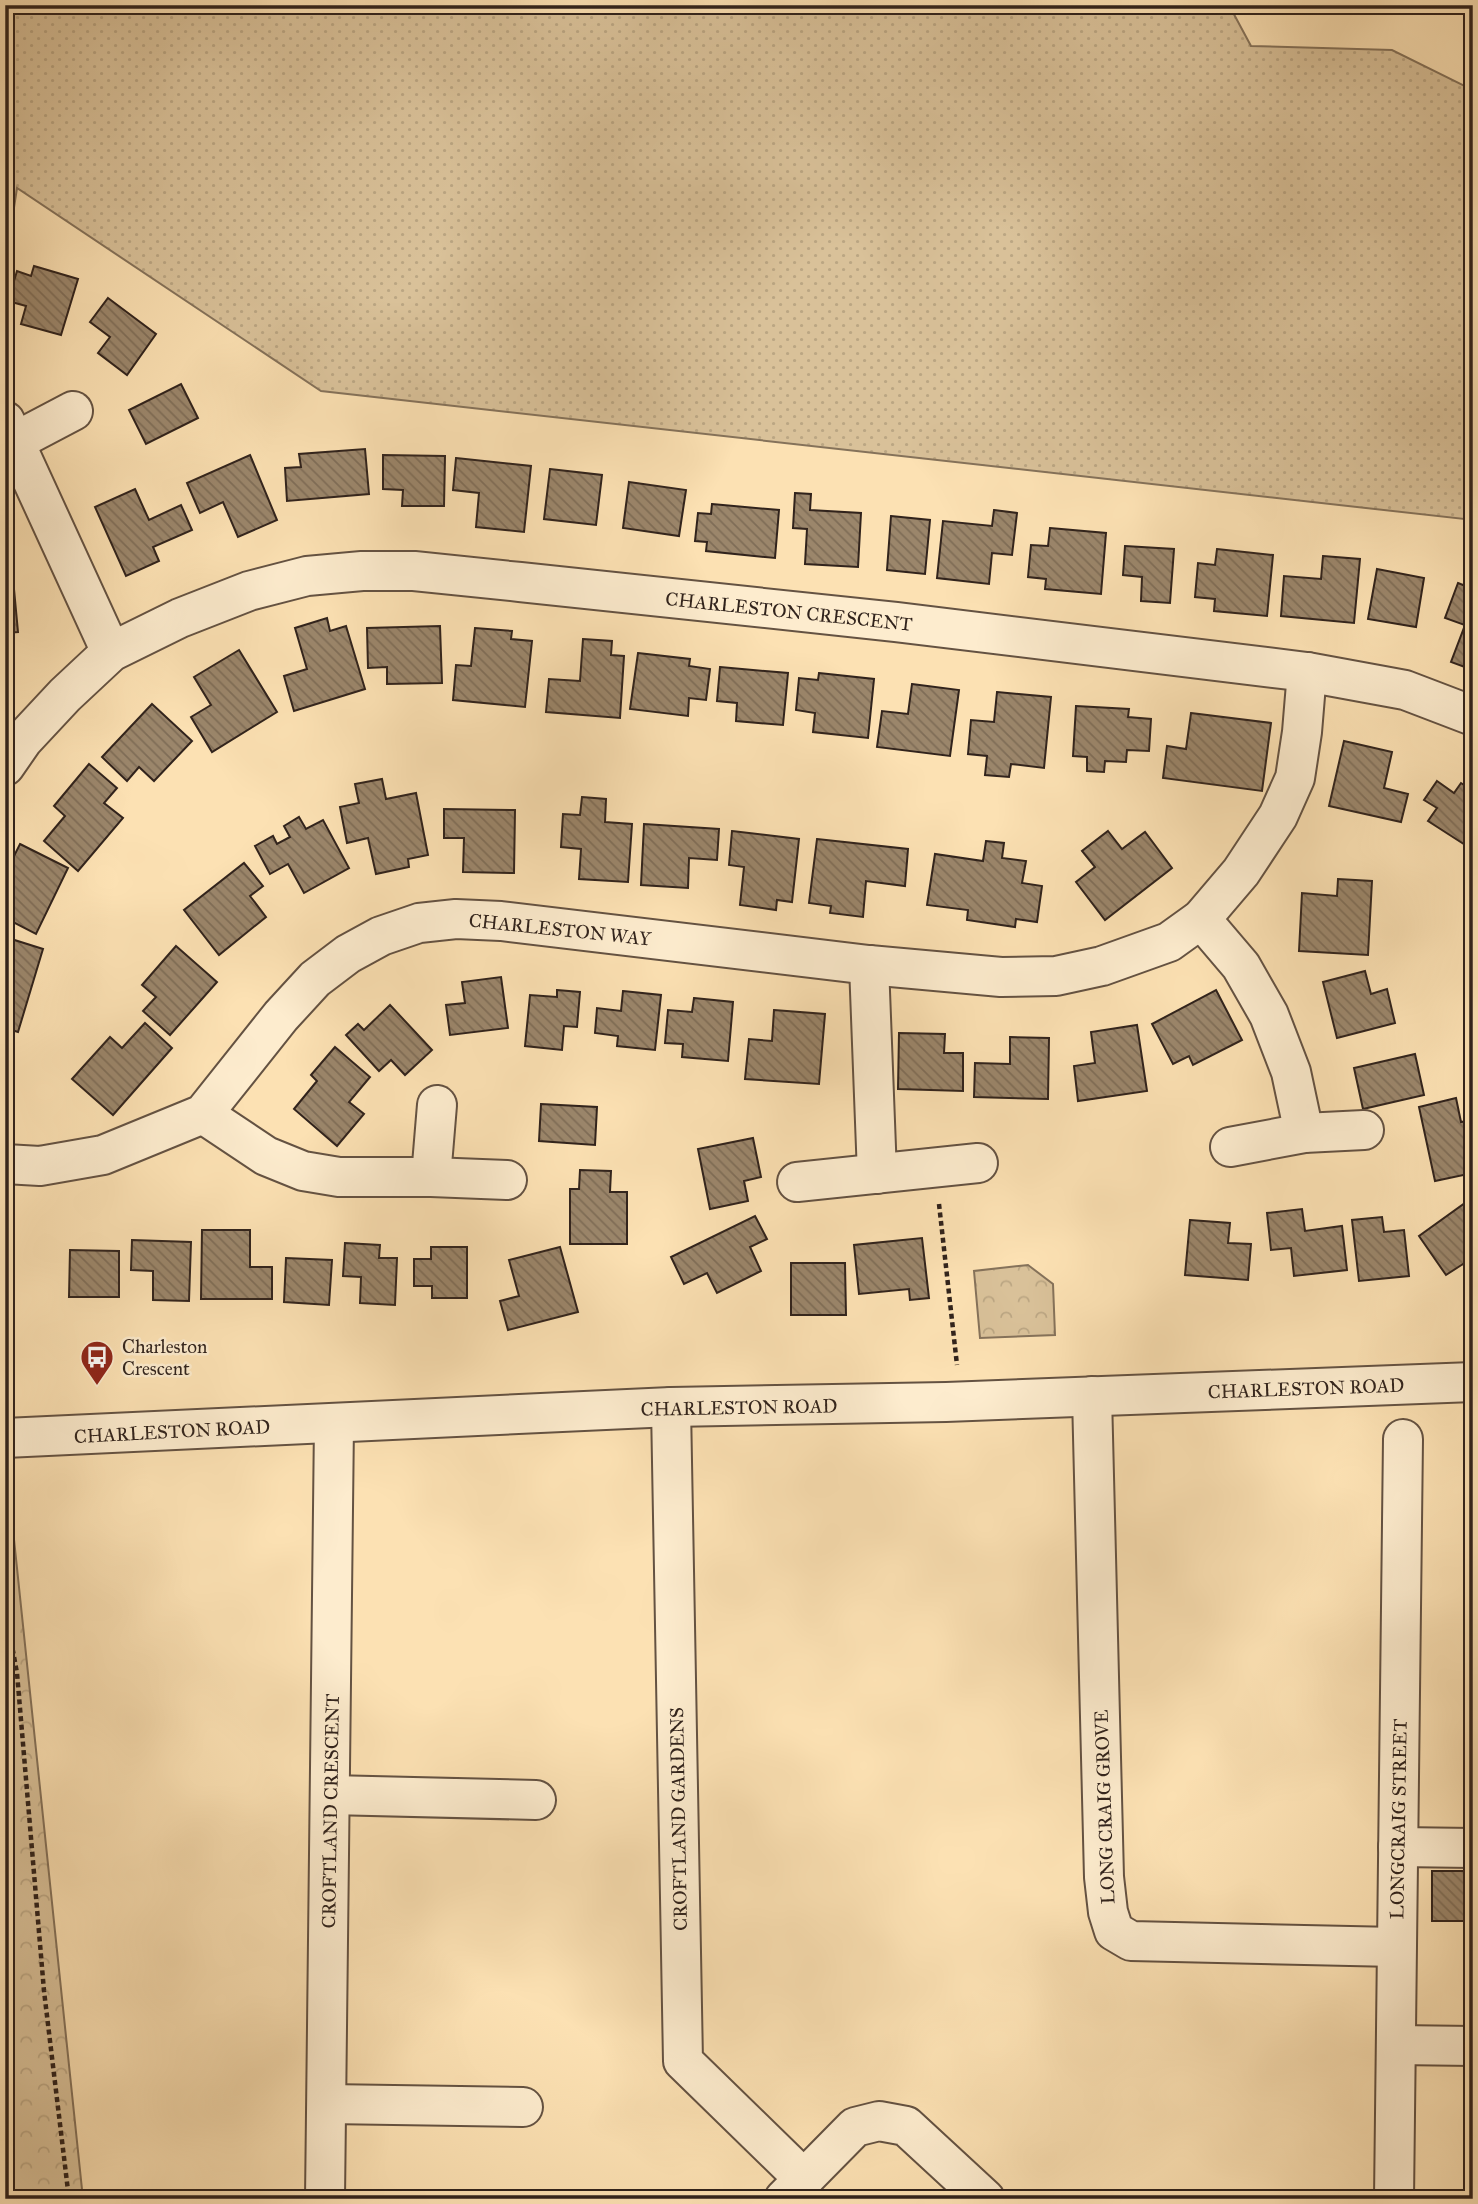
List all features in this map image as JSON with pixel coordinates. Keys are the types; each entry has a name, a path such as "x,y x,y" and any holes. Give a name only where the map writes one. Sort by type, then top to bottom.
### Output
{"street":[{"path":"73,411 10,431 111,652"},
{"name":"CHARLESTON CRESCENT","path":"5,766 39,722 111,652 180,618 249,591 307,576 362,571 414,572 882,620 1307,672 1405,690 1473,716"},
{"name":"CHARLESTON WAY","path":"5,1164 40,1166 103,1155 203,1114 281,1016 315,979 348,954 381,936 419,923 456,919 501,920 869,965 1001,977 1056,976 1102,966 1143,952 1169,942 1201,919 1249,861 1278,816 1295,778 1303,732 1307,672"},
{"path":"1201,919 1241,966 1269,1015 1291,1072 1304,1133"},
{"path":"869,965 877,1174"},
{"path":"431,1177 437,1105"},
{"path":"203,1114 266,1156 303,1171 339,1177 507,1180"},
{"path":"1230,1147 1304,1133 1364,1130"},
{"path":"797,1182 978,1163"},
{"name":"CHARLESTON ROAD","path":"5,1438 671,1407 961,1401 1473,1382"},
{"name":"LONG CRAIG GROVE","path":"1092,1396 1104,1877 1108,1912 1114,1931 1131,1941 1396,1947"},
{"name":"CROFTLAND GARDENS","path":"671,1407 683,2061 794,2189"},
{"name":"CROFTLAND CRESCENT","path":"325,2199 334,1423"},
{"name":"LONGCRAIG STREET","path":"1394,2199 1403,1439"},
{"path":"330,1795 536,1800"},
{"path":"1398,1847 1473,1848"},
{"path":"1395,2045 1473,2046"},
{"path":"327,2104 523,2107"},
{"path":"794,2189 855,2127 879,2121 906,2126 985,2199"}],"path":[{"path":"935,1168 961,1401"},
{"path":"5,1607 17,1673 44,1991 69,2199"}],"green space":[{"path":"5,5 1229,5 1251,46 1392,50 1473,90 1473,520 321,391 17,188 5,266"},
{"path":"1028,1265 1053,1284 1055,1335 980,1338 974,1271"},
{"path":"6,1463 83,2199 5,2199"}],"building":[{"path":"34,266 78,279 61,335 21,324 26,306 8,301 17,271 31,276"},
{"path":"108,298 156,334 127,375 98,353 110,337 90,322"},
{"path":"181,384 198,418 146,444 129,410"},
{"path":"365,449 369,494 287,501 285,468 301,467 299,454"},
{"path":"250,455 277,520 238,537 223,502 200,513 187,483"},
{"path":"383,455 445,456 444,506 402,506 403,490 383,489"},
{"path":"456,458 531,466 524,532 476,527 479,493 453,490"},
{"path":"550,469 602,475 596,525 544,519"},
{"path":"629,482 686,490 679,536 623,528"},
{"path":"135,489 149,520 181,505 192,530 153,547 159,561 126,576 95,507"},
{"path":"795,493 811,494 810,510 861,513 858,567 805,564 807,529 793,528"},
{"path":"712,504 779,510 775,558 706,551 707,542 695,541 698,513 711,514"},
{"path":"994,510 1017,513 1012,555 992,553 989,584 937,578 943,521 992,526"},
{"path":"891,516 930,520 925,574 887,570"},
{"path":"1050,528 1106,533 1101,594 1045,589 1046,579 1028,577 1031,545 1048,546"},
{"path":"1125,546 1174,549 1170,603 1141,601 1142,577 1123,575"},
{"path":"1217,549 1273,555 1267,616 1214,611 1215,599 1195,597 1198,563 1215,565"},
{"path":"1323,556 1360,559 1354,623 1281,616 1284,576 1321,579"},
{"path":"1377,569 1424,578 1416,627 1368,619"},
{"path":"1458,583 1473,589 1473,670 1451,662 1465,625 1445,618"},
{"path":"14,589 18,632 5,633 5,590"},
{"path":"327,618 330,631 346,626 365,689 294,711 284,676 307,669 295,628"},
{"path":"440,626 442,683 387,684 387,667 368,668 367,628"},
{"path":"475,628 512,631 511,639 532,641 525,707 453,700 456,665 471,666"},
{"path":"583,639 612,641 611,655 624,656 620,718 546,712 549,679 580,681"},
{"path":"239,650 277,712 212,752 191,717 211,705 194,677"},
{"path":"638,653 690,659 689,666 710,669 706,700 689,698 688,716 630,709"},
{"path":"720,667 788,673 783,725 736,721 737,703 717,701"},
{"path":"819,673 874,679 868,738 813,732 815,713 796,710 799,678 818,680"},
{"path":"912,684 959,690 950,756 877,747 882,711 908,714"},
{"path":"997,692 1051,697 1044,768 1011,764 1009,777 985,775 987,756 968,754 971,720 994,722"},
{"path":"152,704 192,741 154,781 139,767 127,781 102,757"},
{"path":"1076,706 1129,709 1128,717 1151,719 1149,751 1127,750 1126,762 1105,761 1104,772 1087,771 1087,757 1073,756"},
{"path":"1191,713 1271,723 1262,791 1163,778 1167,746 1186,749"},
{"path":"1344,741 1392,752 1384,788 1408,794 1401,822 1329,806"},
{"path":"89,764 117,788 104,803 123,818 78,871 44,841 65,816 54,806"},
{"path":"382,779 386,799 416,793 428,855 408,859 409,867 376,874 368,838 347,843 340,807 359,803 355,784"},
{"path":"1437,781 1454,793 1461,783 1473,791 1473,850 1428,821 1437,808 1424,800"},
{"path":"582,797 606,799 605,822 632,824 628,882 579,879 581,849 561,847 563,814 580,815"},
{"path":"444,809 515,810 514,873 463,872 464,838 444,838"},
{"path":"299,817 306,829 323,820 349,868 304,893 288,864 270,874 255,846 273,836 277,844 290,837 284,826"},
{"path":"644,824 719,829 717,860 689,858 688,888 641,885"},
{"path":"732,831 799,839 792,902 777,900 776,910 740,905 744,867 729,865"},
{"path":"1108,831 1122,849 1145,832 1172,868 1105,920 1076,882 1095,867 1082,851"},
{"path":"817,839 908,849 905,886 866,881 863,917 830,913 831,906 809,903"},
{"path":"986,841 1004,843 1002,858 1026,861 1022,883 1042,886 1037,922 1016,919 1015,927 967,920 968,910 927,905 935,854 983,861"},
{"path":"20,844 68,868 36,934 5,918 5,874"},
{"path":"244,863 263,886 250,896 266,917 219,955 184,910"},
{"path":"1338,879 1372,881 1368,955 1299,951 1302,893 1337,896"},
{"path":"5,937 43,949 18,1032 5,1028"},
{"path":"176,946 217,982 170,1035 143,1011 156,997 142,985"},
{"path":"1365,971 1371,994 1387,989 1395,1023 1337,1038 1323,982"},
{"path":"501,977 508,1028 450,1035 446,1005 465,1003 462,982"},
{"path":"557,990 580,992 577,1027 564,1026 562,1050 525,1046 530,995 557,997"},
{"path":"1216,990 1242,1040 1193,1065 1189,1056 1173,1064 1152,1024"},
{"path":"623,991 661,995 655,1050 617,1046 618,1036 595,1033 597,1008 621,1011"},
{"path":"694,998 733,1002 728,1061 682,1057 683,1044 665,1043 668,1010 692,1012"},
{"path":"390,1005 432,1050 405,1075 391,1060 379,1071 346,1035 358,1024 364,1030"},
{"path":"774,1010 825,1014 819,1084 745,1079 749,1039 772,1041"},
{"path":"145,1023 172,1048 113,1115 72,1079 110,1037 122,1048"},
{"path":"1137,1025 1147,1091 1078,1101 1074,1066 1095,1063 1091,1032"},
{"path":"899,1033 945,1034 944,1053 963,1053 963,1091 898,1089"},
{"path":"1010,1037 1049,1038 1048,1099 974,1097 975,1063 1010,1064"},
{"path":"335,1047 370,1077 349,1102 364,1114 337,1146 294,1109 317,1081 311,1075"},
{"path":"1415,1054 1424,1095 1363,1109 1354,1068"},
{"path":"1456,1098 1461,1122 1473,1120 1473,1173 1435,1181 1419,1107"},
{"path":"541,1104 597,1107 595,1145 539,1141"},
{"path":"753,1138 761,1177 744,1181 748,1201 710,1209 698,1149"},
{"path":"580,1170 611,1171 610,1192 627,1192 627,1244 570,1244 570,1189 579,1189"},
{"path":"1465,1203 1473,1214 1473,1278 1463,1264 1446,1275 1419,1236"},
{"path":"1302,1209 1305,1231 1342,1226 1347,1270 1294,1276 1291,1248 1271,1250 1267,1213"},
{"path":"755,1216 767,1239 750,1247 761,1271 717,1293 707,1273 684,1284 671,1257"},
{"path":"1382,1217 1384,1232 1404,1230 1409,1276 1359,1281 1352,1220"},
{"path":"1190,1220 1230,1223 1228,1243 1251,1244 1248,1280 1185,1275"},
{"path":"202,1230 250,1230 250,1267 272,1267 272,1299 201,1299"},
{"path":"922,1238 929,1298 910,1300 909,1289 859,1294 854,1245"},
{"path":"132,1240 191,1242 189,1301 153,1300 153,1271 131,1270"},
{"path":"345,1243 380,1245 379,1258 397,1258 395,1305 360,1303 361,1277 343,1276"},
{"path":"431,1247 467,1247 467,1298 432,1298 432,1286 414,1286 414,1259 431,1259"},
{"path":"560,1247 578,1312 508,1330 500,1301 519,1296 509,1260"},
{"path":"70,1250 119,1251 119,1297 69,1297"},
{"path":"286,1258 332,1260 329,1305 284,1302"},
{"path":"791,1263 845,1263 846,1315 791,1315"},
{"path":"1432,1871 1473,1871 1473,1921 1432,1921"}],"place":[{"name":"Charleston Crescent","path":"97,1387"}]}
